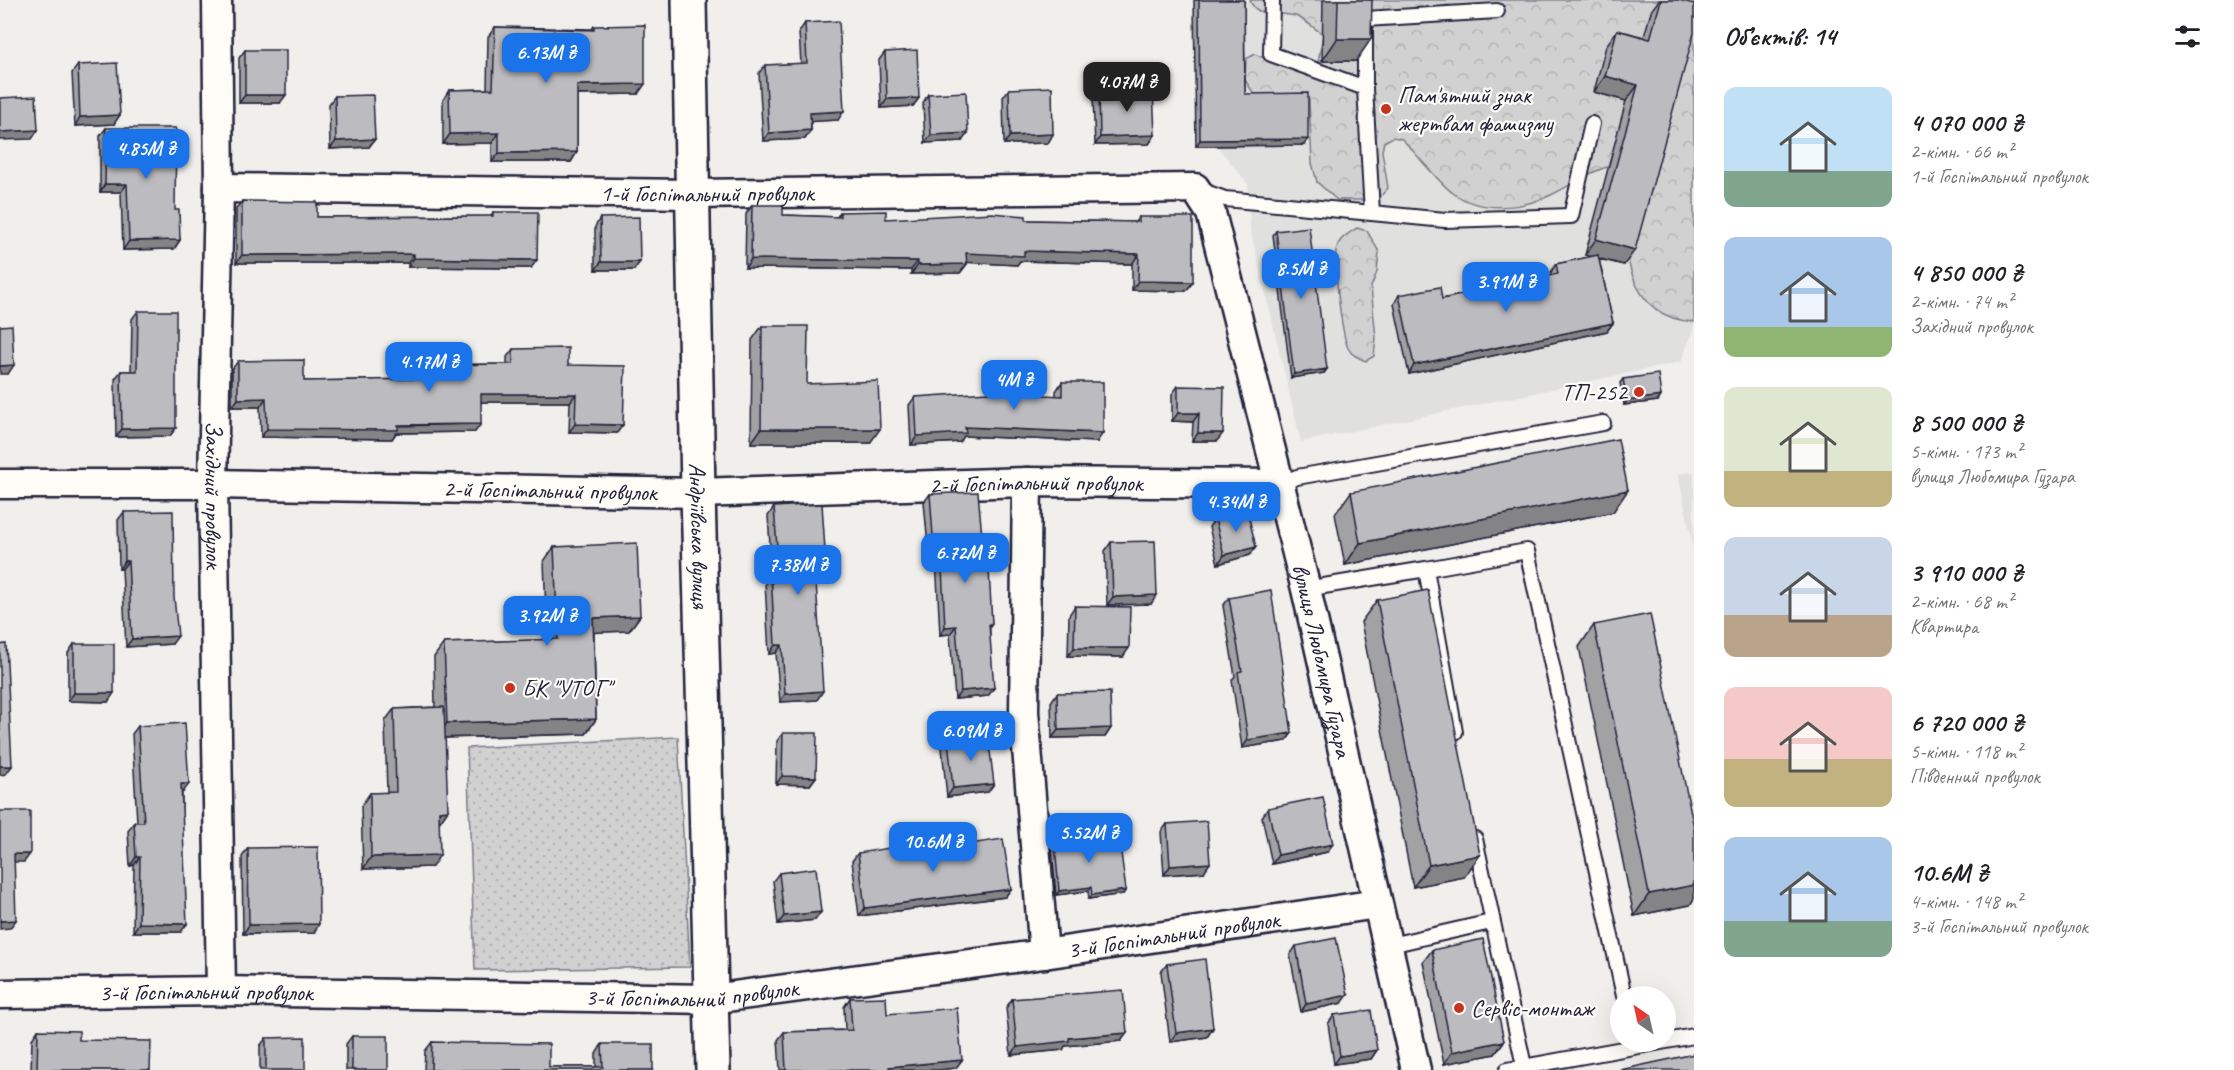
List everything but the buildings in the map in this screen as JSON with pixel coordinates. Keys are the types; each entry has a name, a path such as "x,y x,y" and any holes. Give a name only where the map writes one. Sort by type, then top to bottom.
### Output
{"street":[{"name":"Західний провулок","path":"217,0 219,188 213,484 221,991"},
{"name":"Андріївська вулиця","path":"689,0 698,493 713,1070"},
{"name":"1-й Госпітальний провулок","path":"219,188 692,194 1195,188"},
{"name":"вулиця Любомира Гузара","path":"1195,188 1212,213 1280,484 1416,1070"},
{"name":"2-й Госпітальний провулок","path":"0,484 213,484 698,493 1027,482 1280,484"},
{"path":"1027,482 1024,712 1044,954"},
{"name":"3-й Госпітальний провулок","path":"0,994 221,991 712,999 1044,954 1377,904"}],"lane":[{"path":"1272,0 1271,54 1365,88"},
{"path":"1372,213 1365,88 1365,19 1497,11"},
{"path":"1195,188 1225,199 1445,220 1571,216 1592,124"},
{"path":"1280,484 1297,477 1603,423"},
{"path":"1306,590 1527,551 1622,986"},
{"path":"1426,569 1458,749"},
{"path":"1474,830 1491,922 1524,1066"},
{"path":"1386,946 1491,922"},
{"path":"1676,1038 1694,1036"},
{"path":"1507,1070 1610,1049"}],"shaded area":[{"path":"1194,0 1694,0 1694,327 1681,362 1301,442 1250,229 1248,184 1217,146 1196,146"},
{"path":"1694,472 1694,550 1678,474"}],"green space":[{"path":"1250,0 1694,0 1694,322 1668,316 1649,303 1636,285 1629,263 1625,238 1622,164 1603,168 1540,200 1514,206 1488,206 1476,204 1453,193 1402,139 1393,137 1384,142 1382,151 1388,188 1377,200 1337,200 1317,182 1312,163 1309,101 1306,96 1254,94 1245,80 1246,59 1255,54 1282,66 1317,69 1323,34 1298,17 1258,11"},
{"path":"1357,228 1367,231 1379,252 1377,272 1371,287 1376,338 1374,356 1366,361 1358,358 1348,348 1338,297 1337,247 1343,238"},
{"path":"678,737 690,967 475,970 467,748"}],"place":[{"name":"Пам'ятний знак жертвам фашизму","path":"1386,109"},
{"name":"ТП-252","path":"1639,392"},
{"name":"БК \"УТОГ\"","path":"510,688"},
{"name":"Сервіс-монтаж","path":"1459,1008"}]}
